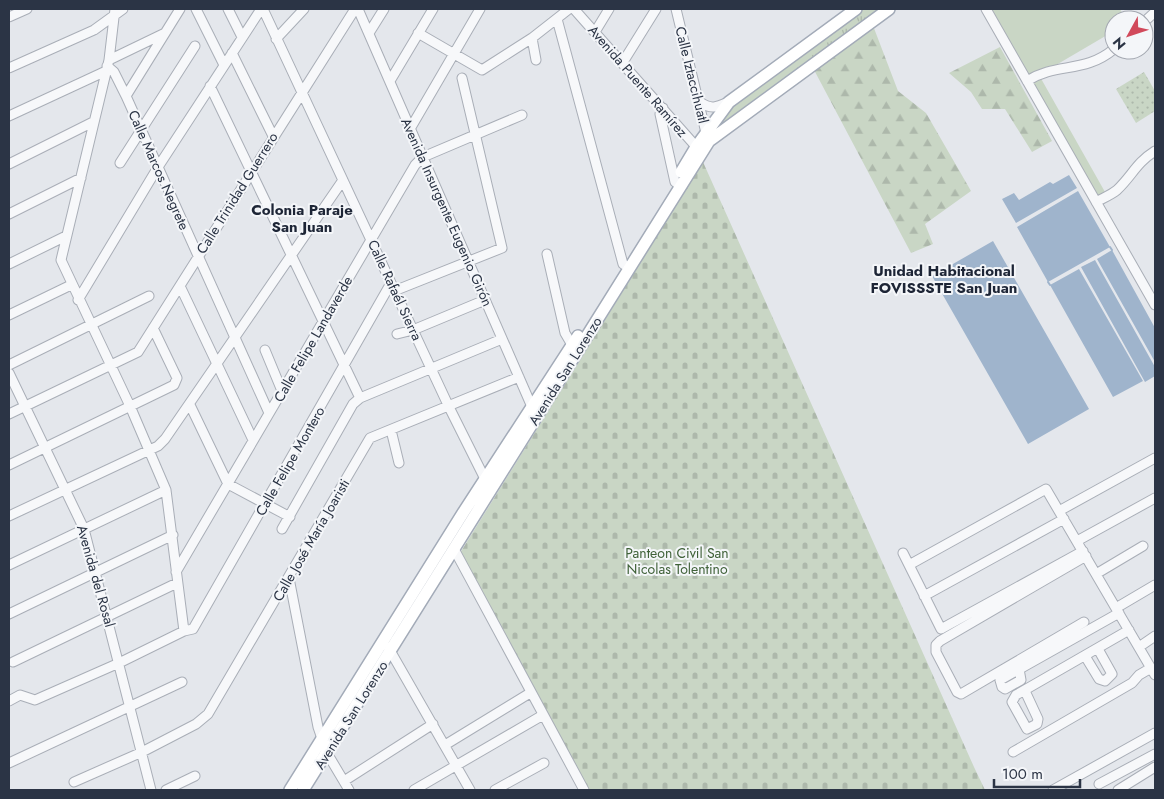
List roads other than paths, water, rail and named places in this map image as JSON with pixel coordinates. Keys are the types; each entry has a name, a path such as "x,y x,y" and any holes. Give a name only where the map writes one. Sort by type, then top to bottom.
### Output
{"main road":[{"name":"Avenida San Lorenzo","path":"303,790 327,753 371,673 708,137 728,102 856,9"},
{"name":"Avenida San Lorenzo","path":"708,137 889,9"},
{"name":"Avenida San Lorenzo","path":"536,410 572,345 627,266"},
{"name":"Avenida San Lorenzo","path":"388,646 454,549 489,485"},
{"name":"Avenida San Lorenzo","path":"290,790 322,741 371,673"}],"street":[{"path":"9,17 27,9"},
{"path":"9,68 94,30 115,12 123,9"},
{"path":"126,96 180,9"},
{"path":"196,9 224,65"},
{"path":"228,9 242,37"},
{"path":"78,300 158,167 262,9"},
{"name":"Calle Rafaél Sierra","path":"262,9 449,407 489,485"},
{"path":"276,38 304,9"},
{"name":"Avenida Insurgente Eugenio Girón","path":"356,9 369,33 502,339 536,410"},
{"name":"Calle Trinidad Guerrero","path":"9,414 138,352 273,136 356,9"},
{"path":"369,33 384,9"},
{"path":"390,81 432,9"},
{"path":"410,129 480,9"},
{"path":"418,33 482,70 532,38 569,9"},
{"path":"596,32 609,9"},
{"path":"623,62 656,9"},
{"name":"Calle Iztaccihuatl","path":"676,9 708,137"},
{"path":"986,9 1155,302"},
{"name":"Avenida Puente Ramírez","path":"579,11 699,150"},
{"path":"115,12 107,66 66,236 61,265 130,406 166,490 184,631"},
{"path":"557,19 627,266"},
{"path":"9,116 107,66 165,33"},
{"path":"532,38 536,60"},
{"path":"120,163 195,46"},
{"path":"232,53 273,136"},
{"path":"1027,81 1051,70 1085,66 1104,56"},
{"name":"Calle Marcos Negrete","path":"107,66 114,72 142,130 269,413"},
{"path":"392,287 469,262 502,248 462,78"},
{"path":"210,86 292,253 360,398"},
{"path":"700,102 707,107 713,108 728,102"},
{"path":"663,108 660,114 678,184"},
{"path":"423,157 522,115"},
{"path":"9,164 93,122"},
{"path":"1096,202 1115,191 1127,180 1138,163 1155,152"},
{"name":"Calle Felipe Landaverde","path":"176,572 415,165 423,157"},
{"path":"9,214 81,178"},
{"path":"9,516 65,488 150,450 165,439 343,180"},
{"path":"9,264 66,236"},
{"path":"547,254 565,333 572,345"},
{"path":"9,315 71,285"},
{"path":"180,286 253,440"},
{"name":"Calle Felipe Montero","path":"9,701 20,695 35,700 184,631 194,629 344,366 392,287"},
{"path":"9,365 149,296"},
{"path":"397,334 413,330 485,300"},
{"path":"9,465 174,385 177,378 153,328"},
{"path":"282,529 353,404 360,398 502,339"},
{"path":"264,350 282,391"},
{"name":"Avenida del Rosal","path":"9,373 84,529 97,572 151,790"},
{"name":"Calle José María Joaristi","path":"74,782 142,752 196,724 208,714 370,438 519,377"},
{"path":"190,405 228,484 290,517"},
{"path":"391,430 399,463"},
{"path":"1059,511 1155,458"},
{"path":"909,565 1046,489 1139,646 1153,671 1139,676 1132,684 1014,752"},
{"path":"9,565 166,490"},
{"path":"1077,541 1155,498"},
{"path":"924,596 1064,519"},
{"path":"9,614 172,535"},
{"path":"1096,574 1144,546"},
{"path":"454,549 584,790"},
{"path":"903,553 941,629 1084,554"},
{"path":"1084,554 940,641 936,644 936,652 957,692 961,694 1084,622"},
{"path":"289,578 322,741 349,790"},
{"path":"13,662 177,583"},
{"path":"1019,669 1118,610 1155,585"},
{"path":"1025,691 1129,630"},
{"path":"1139,646 1155,636"},
{"path":"388,646 470,790"},
{"path":"1085,656 1099,679 1105,682 1112,674 1098,649"},
{"path":"9,763 182,682"},
{"path":"445,745 530,692"},
{"path":"414,790 427,787 456,765 543,715"},
{"path":"344,781 433,724"},
{"path":"1053,790 1155,733"},
{"path":"1099,784 1155,754"},
{"path":"495,790 544,763"},
{"path":"1118,790 1155,767"},
{"path":"166,790 195,776"}],"water":[{"path":"1069,175 1077,188 1016,223 1002,199 1014,193 1019,200 1050,182 1053,184"},
{"path":"1078,191 1110,247 1048,282 1017,227"},
{"path":"993,241 1089,409 1028,444 932,276"},
{"path":"1112,250 1155,328 1155,362 1097,259"},
{"path":"1095,260 1155,367 1155,376 1145,382 1081,267"},
{"path":"1079,269 1143,381 1113,397 1050,285"}],"district":[{"name":"Colonia Paraje San Juan","path":"302,218"},
{"name":"Unidad Habitacional FOVISSSTE San Juan","path":"944,280"}],"park label":[{"name":"Panteon Civil San Nicolas Tolentino","path":"677,562"}]}
